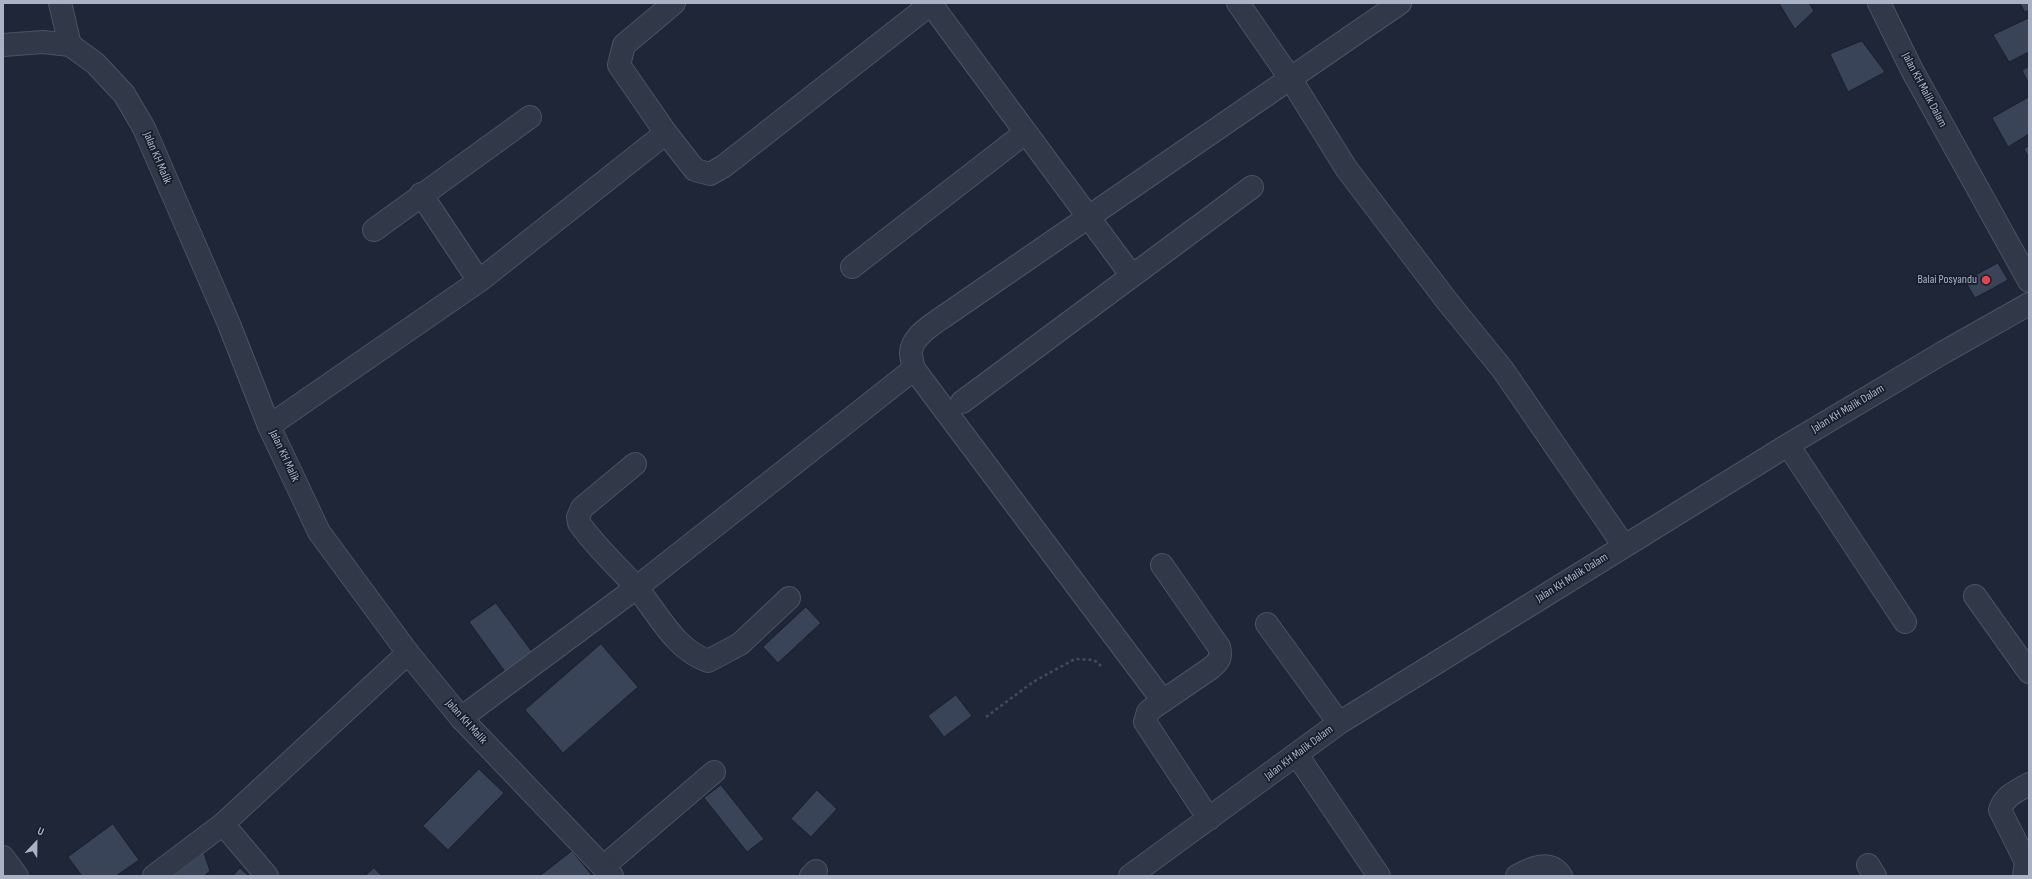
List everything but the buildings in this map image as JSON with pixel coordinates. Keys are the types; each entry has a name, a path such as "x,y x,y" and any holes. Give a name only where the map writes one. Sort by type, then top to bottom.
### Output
{"street":[{"path":"60,3 70,45"},
{"path":"674,3 624,45 619,65 666,133 695,170 710,174 724,166 932,3 1025,132 1132,276"},
{"path":"1238,3 1290,78 1346,168 1447,301 1503,370 1624,546"},
{"path":"1163,701 914,369 911,352 915,342 924,331 1400,3"},
{"name":"Jalan KH Malik Dalam","path":"1879,3 1912,70 2029,281"},
{"name":"Jalan KH Malik","path":"3,45 43,42 70,45 95,63 124,94 144,128 229,324 269,426 319,532 408,653 461,718 607,872"},
{"path":"374,230 421,194 530,117"},
{"path":"852,267 1025,132"},
{"path":"269,426 479,281 666,133"},
{"path":"962,402 1252,187"},
{"path":"421,194 479,281"},
{"name":"Jalan KH Malik Dalam","path":"1130,876 1297,755 1338,723 1788,445 1944,352 2029,304"},
{"path":"461,718 636,588 914,369"},
{"path":"1788,445 1905,622"},
{"path":"635,464 582,508 578,517 579,523 584,531 636,588 682,646 696,657 708,661 740,644 789,598"},
{"path":"1162,565 1219,647 1221,656 1219,661 1211,668 1148,712 1145,722 1209,819"},
{"path":"1975,596 2029,672"},
{"path":"1267,624 1338,723"},
{"path":"154,876 223,824 408,653"},
{"path":"1297,755 1379,876"},
{"path":"607,872 714,772"},
{"path":"2024,876 2026,862 2000,810 2002,802 2007,797 2029,784"},
{"path":"223,824 267,876"},
{"path":"3,857 17,876"},
{"path":"1517,876 1540,865 1550,867 1561,876"}],"path":[{"path":"986,717 1033,682 1074,659 1094,660 1102,667"}],"place":[{"name":"Balai Posyandu","path":"1986,280"}]}
